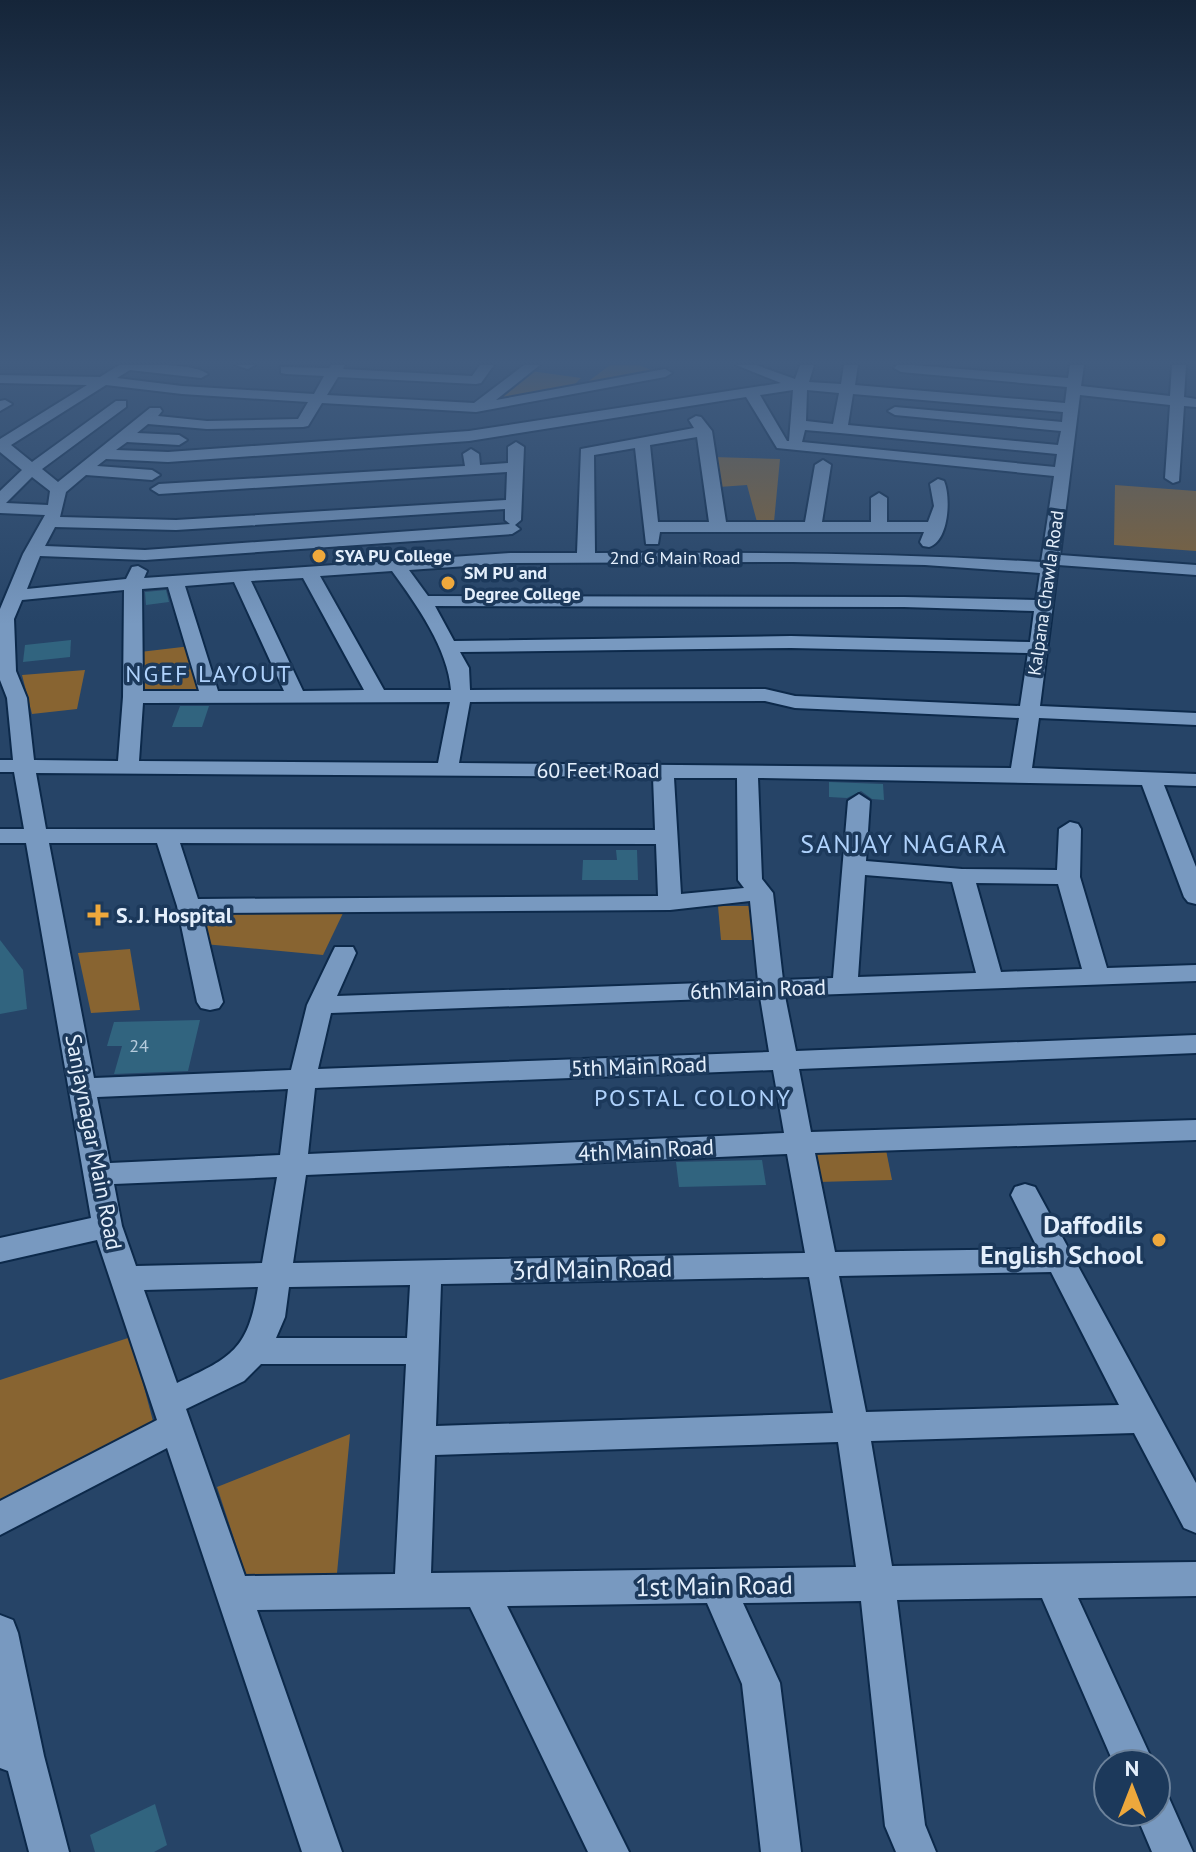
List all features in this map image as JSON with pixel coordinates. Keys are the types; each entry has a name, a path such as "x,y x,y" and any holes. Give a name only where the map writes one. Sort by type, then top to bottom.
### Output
{"street":[{"path":"10,451 31,470 54,507"},
{"path":"0,500 31,470 56,451"},
{"path":"54,507 82,470 104,451"},
{"path":"101,454 168,457 251,451"},
{"path":"471,451 473,470"},
{"path":"510,558 516,451"},
{"path":"586,558 586,452 590,451"},
{"path":"643,451 654,558"},
{"path":"707,451 718,526"},
{"path":"842,451 1062,472"},
{"name":"Kalpana Chawla Road","path":"1021,774 1065,451"},
{"path":"1173,478 1175,451"},
{"path":"813,525 823,465"},
{"path":"82,470 156,482 517,467"},
{"path":"925,560 942,506 938,484"},
{"path":"879,498 879,526"},
{"path":"0,508 54,507 159,524 514,504"},
{"name":"Sanjaynagar Main Road","path":"54,507 8,598 3,671 16,693 9,709 12,766 37,837 107,1226 322,1852"},
{"path":"128,767 133,697 133,584 159,524"},
{"path":"651,527 933,527"},
{"path":"34,551 145,555 512,529"},
{"name":"2nd G Main Road","path":"8,598 133,584 510,558 925,560 1196,570"},
{"path":"397,566 423,601 459,668 461,696 447,769"},
{"path":"1158,567 1159,592"},
{"path":"309,572 377,696"},
{"path":"240,577 296,696"},
{"path":"175,581 210,696"},
{"path":"423,601 904,602 1044,606"},
{"path":"446,647 791,642 1038,648"},
{"path":"133,697 765,695 811,703 1196,719"},
{"name":"60 Feet Road","path":"12,766 1021,774 1196,780"},
{"path":"663,770 670,903"},
{"path":"747,771 750,880 761,893 771,989 852,1427 877,1584 905,1826 916,1852"},
{"path":"1150,778 1185,839 1194,887"},
{"path":"845,986 859,801"},
{"path":"1070,829 1068,877 1097,977"},
{"path":"0,836 668,837"},
{"path":"166,836 189,906 210,1002"},
{"path":"853,867 962,876 1068,877"},
{"path":"962,876 991,981"},
{"path":"189,906 670,903 761,893"},
{"path":"0,1519 170,1416 233,1371 254,1351 269,1317 273,1275 293,1166 302,1080 320,1005 344,953"},
{"name":"6th Main Road","path":"320,1005 1196,973"},
{"name":"5th Main Road","path":"82,1088 1196,1044"},
{"name":"4th Main Road","path":"97,1174 800,1143 1196,1130"},
{"path":"1025,1195 1196,1517"},
{"path":"0,1250 107,1226"},
{"name":"3rd Main Road","path":"124,1278 1060,1260"},
{"path":"412,1590 426,1273"},
{"path":"254,1351 422,1351"},
{"path":"418,1441 1144,1418"},
{"name":"1st Main Road","path":"233,1593 1196,1579"},
{"path":"1053,1583 1127,1748"},
{"path":"717,1585 761,1683 781,1852"},
{"path":"480,1589 609,1852"},
{"path":"0,1633 12,1753 49,1852"},
{"path":"1162,1828 1173,1852"}],"shaded area":[{"path":"712,457 780,459 774,522 757,522 747,485 719,487"},
{"path":"1115,485 1196,491 1196,551 1114,545"},
{"path":"191,646 204,693 141,694 140,652"},
{"path":"85,670 77,709 32,714 22,675"},
{"path":"718,906 759,906 763,940 721,940"},
{"path":"344,911 323,955 204,944 199,913"},
{"path":"130,949 140,1010 91,1013 78,953"},
{"path":"885,1145 892,1180 818,1182 812,1146"},
{"path":"131,1337 155,1429 0,1507 0,1380"},
{"path":"350,1434 336,1584 249,1584 217,1487"}],"building":[{"path":"166,590 169,602 146,605 145,592"},
{"path":"71,640 70,657 23,662 25,645"},
{"path":"180,706 209,706 202,727 172,727"},
{"path":"829,782 883,784 884,800 872,799 861,791 847,798 829,797"},
{"path":"616,850 637,850 638,880 582,880 583,860 617,860"},
{"path":"0,940 23,970 27,1009 0,1014"},
{"path":"200,1020 188,1071 114,1074 122,1046 107,1046 114,1022"},
{"path":"762,1160 766,1185 679,1187 676,1162"},
{"path":"155,1804 167,1845 154,1852 95,1852 90,1835"}],"place":[{"name":"SYA PU College","path":"319,556"},
{"name":"SM PU and Degree College","path":"448,583"},
{"name":"S. J. Hospital","path":"98,915"},
{"name":"Daffodils English School","path":"1159,1240"}],"district":[{"name":"NGEF LAYOUT","path":"209,674"},
{"name":"SANJAY NAGARA","path":"904,844"},
{"name":"POSTAL COLONY","path":"693,1098"}]}
